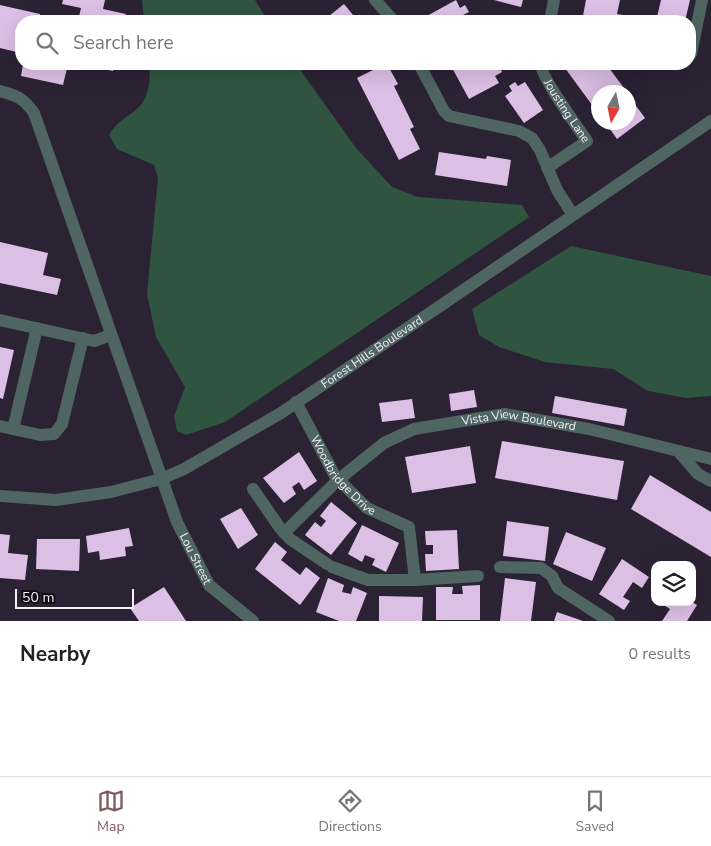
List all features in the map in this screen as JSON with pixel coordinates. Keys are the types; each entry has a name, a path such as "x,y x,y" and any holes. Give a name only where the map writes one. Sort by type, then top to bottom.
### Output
{"street":[{"path":"374,0 388,15"},
{"path":"551,15 554,0"},
{"path":"696,29 702,0"},
{"path":"422,70 444,111 449,116 519,132 532,138 540,150 557,190 573,215"},
{"name":"Jousting Lane","path":"541,70 587,141 548,168"},
{"name":"Lou Street","path":"0,90 12,93 25,100 34,113 177,522 209,585 253,621"},
{"name":"Forest Hills Boulevard","path":"0,496 56,500 111,492 161,479 184,470 296,402 711,121"},
{"path":"0,320 94,340 111,335"},
{"path":"14,429 37,328"},
{"path":"0,426 40,435 54,434 62,424 83,338"},
{"name":"Woodbridge Drive","path":"296,402 338,480 368,508 409,527 415,580"},
{"name":"Vista View Boulevard","path":"284,533 338,480 384,444 414,429 505,414 589,429 711,459"},
{"path":"678,451 698,474 711,481"},
{"path":"253,490 290,539 330,565 368,580 415,580 478,576"},
{"path":"500,567 541,568 552,576 558,588 609,621"}],"green space":[{"path":"142,0 255,0 264,15 143,15"},
{"path":"150,70 300,70 356,148 392,187 418,197 522,205 529,217 225,422 186,435 177,431 174,416 185,387 156,337 147,294 158,178 154,165 117,149 109,135 119,123 142,104 147,93"},
{"path":"571,246 711,276 711,396 686,398 648,391 613,369 545,362 499,347 479,335 472,309"}],"building":[{"path":"63,0 105,0 103,9 126,14 79,15 81,8 62,4"},
{"path":"456,0 460,8 465,5 469,12 463,15 429,15"},
{"path":"494,0 523,0 521,7"},
{"path":"586,0 620,0 617,14 623,15 583,15"},
{"path":"661,0 690,0 686,15 657,15"},
{"path":"344,4 353,15 330,15"},
{"path":"0,5 40,14 15,15 15,52 0,48"},
{"path":"22,70 67,70 63,85 21,76"},
{"path":"373,70 390,70 398,84 394,86 414,127 410,129 420,149 399,160 357,78"},
{"path":"453,70 501,70 502,72 495,76 499,83 469,99"},
{"path":"566,70 610,70 622,85 591,85 591,103"},
{"path":"515,82 518,86 525,82 543,110 524,123 505,96 512,91 509,86"},
{"path":"636,106 645,118 636,125"},
{"path":"611,130 629,130 617,139"},
{"path":"439,152 486,159 487,156 511,160 507,186 435,175"},
{"path":"0,242 48,253 43,275 61,279 57,295 0,283"},
{"path":"0,347 14,350 3,399 0,398"},
{"path":"474,390 477,407 451,411 449,394"},
{"path":"555,396 627,409 624,426 552,413"},
{"path":"412,399 415,418 382,422 379,403"},
{"path":"502,441 624,461 617,500 495,478"},
{"path":"470,446 476,483 412,493 405,457"},
{"path":"299,452 317,481 304,490 299,482 292,487 296,494 284,503 263,478"},
{"path":"650,475 711,512 711,557 631,509"},
{"path":"331,502 357,523 331,555 305,535 315,522 321,527 326,521 320,516"},
{"path":"241,508 258,535 238,549 220,519"},
{"path":"507,521 549,527 545,561 503,556"},
{"path":"362,525 399,543 386,572 372,565 375,559 365,555 362,562 348,554"},
{"path":"129,528 133,546 125,547 126,556 100,560 99,551 88,553 86,536"},
{"path":"457,530 459,569 426,571 425,554 433,554 433,545 426,545 425,531"},
{"path":"566,532 606,548 592,581 553,564"},
{"path":"0,534 10,535 8,553 28,555 25,580 0,578"},
{"path":"37,539 80,539 79,571 36,569"},
{"path":"275,542 287,552 281,560 300,575 306,567 320,578 300,605 255,569"},
{"path":"622,559 649,577 642,588 633,582 623,597 630,601 624,610 599,594"},
{"path":"328,578 344,585 342,592 351,594 353,587 367,593 356,621 339,621 316,612"},
{"path":"505,578 536,582 531,621 500,621"},
{"path":"480,585 480,620 436,620 436,587 453,587 452,594 463,594 462,586"},
{"path":"164,587 186,621 139,621 130,608"},
{"path":"379,596 423,597 422,621 379,621"},
{"path":"697,605 687,621 662,621 670,609 665,606"},
{"path":"557,612 583,621 554,621"}]}
